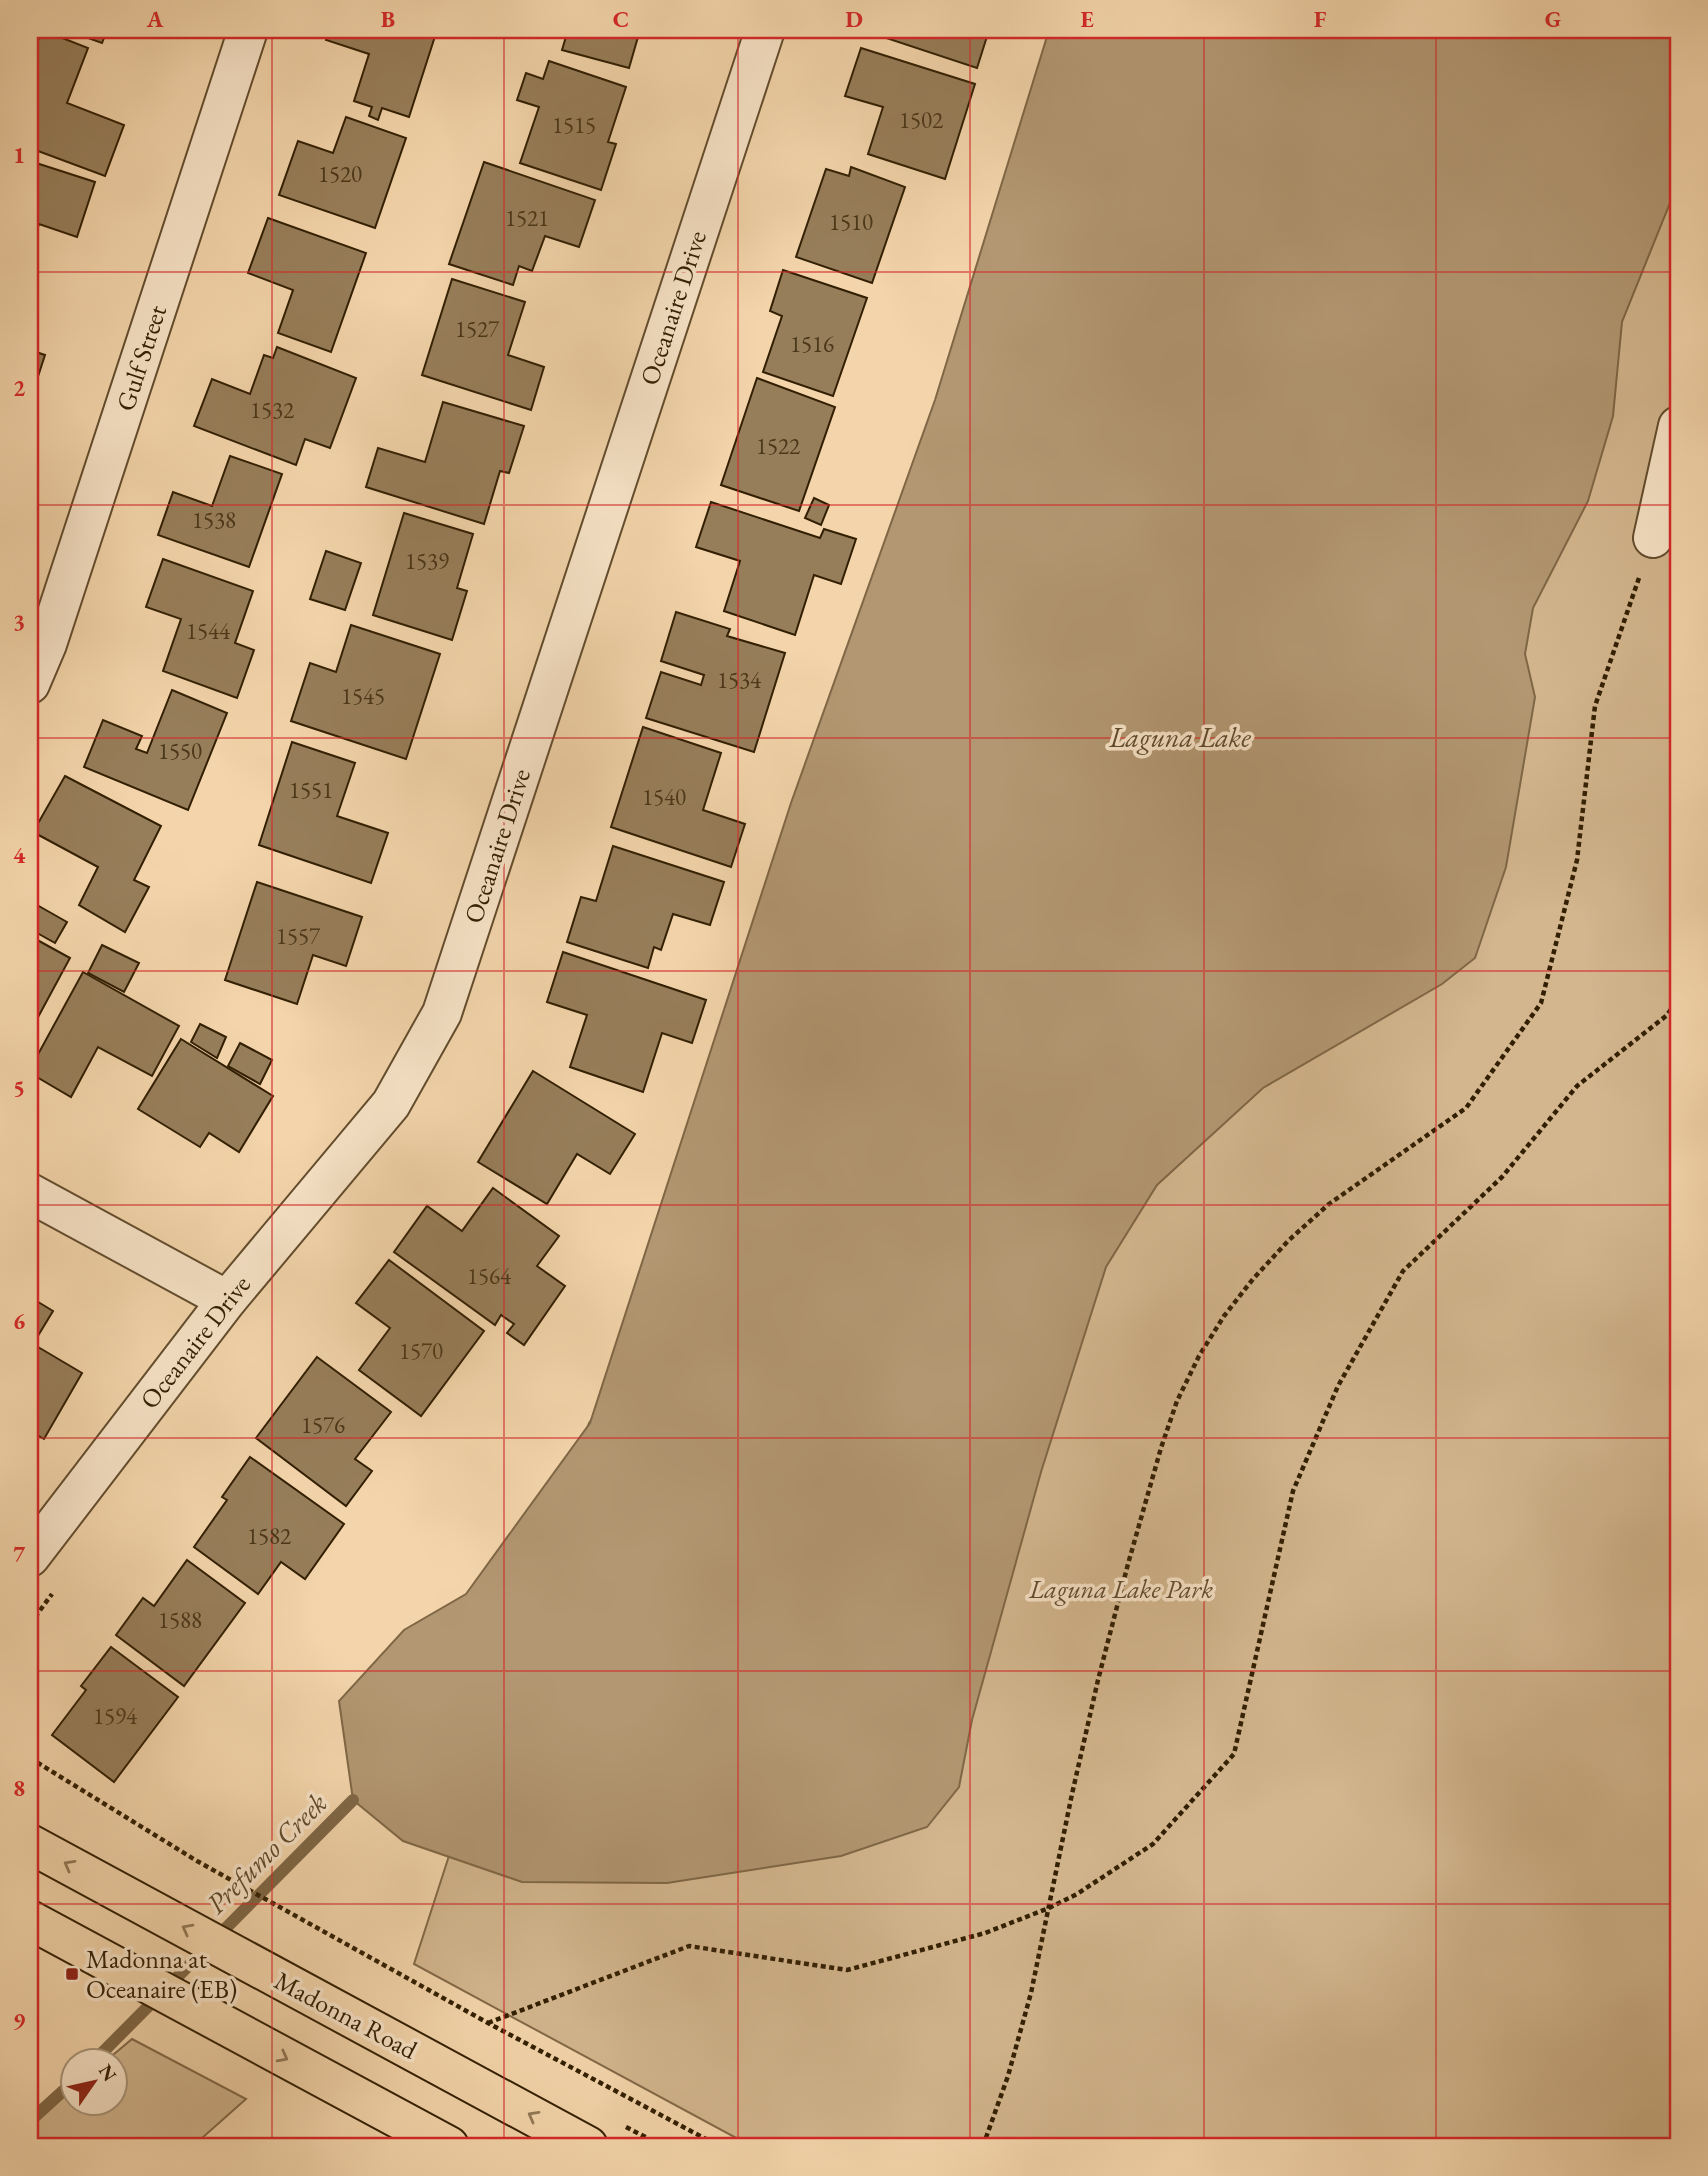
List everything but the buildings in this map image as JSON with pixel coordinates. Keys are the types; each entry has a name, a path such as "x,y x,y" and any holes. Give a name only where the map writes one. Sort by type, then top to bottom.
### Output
{"main road":[{"name":"Madonna Road","path":"30,1844 588,2146"},
{"path":"30,1920 449,2146"}],"street":[{"name":"Gulf Street","path":"30,684 38,639 248,30"},
{"name":"Oceanaire Drive","path":"30,1557 227,1300 391,1104 442,1013 765,30"},
{"path":"1653,538 1678,426"},
{"path":"30,1193 227,1300"}],"path":[{"path":"983,2146 1008,2076 1028,2005 1098,1680 1128,1564 1177,1401 1199,1356 1224,1316 1253,1279 1289,1240 1329,1205 1466,1108 1541,1003 1577,860 1595,706 1653,538"},
{"path":"488,2024 689,1945 847,1970 985,1933 1077,1894 1153,1844 1234,1754 1293,1491 1338,1386 1403,1271 1502,1177 1577,1086 1666,1016 1678,1000"},
{"path":"30,1758 197,1861 488,2024 719,2146"}],"green space":[{"name":"Laguna Lake Park","path":"1678,30 1678,2146 751,2146 414,1964 589,1423"},
{"path":"132,2039 246,2099 193,2146 30,2146 30,2125 60,2099 60,2116 130,2116 130,2046 124,2046"}],"water":[{"name":"Laguna Lake","path":"1049,30 1678,30 1678,183 1622,322 1613,416 1588,501 1533,608 1525,654 1535,697 1506,867 1475,958 1442,984 1263,1088 1157,1185 1106,1267 1041,1472 972,1720 959,1787 927,1827 841,1856 667,1883 522,1882 403,1841 353,1800 339,1701 404,1630 466,1594 590,1423 791,803 935,400"}],"waterway":[{"name":"Prefumo Creek","path":"109,2046 353,1800"},
{"name":"Prefumo Creek","path":"30,2121 60,2094"}],"place":[{"name":"Madonna at Oceanaire (EB)","path":"72,1974"}]}
